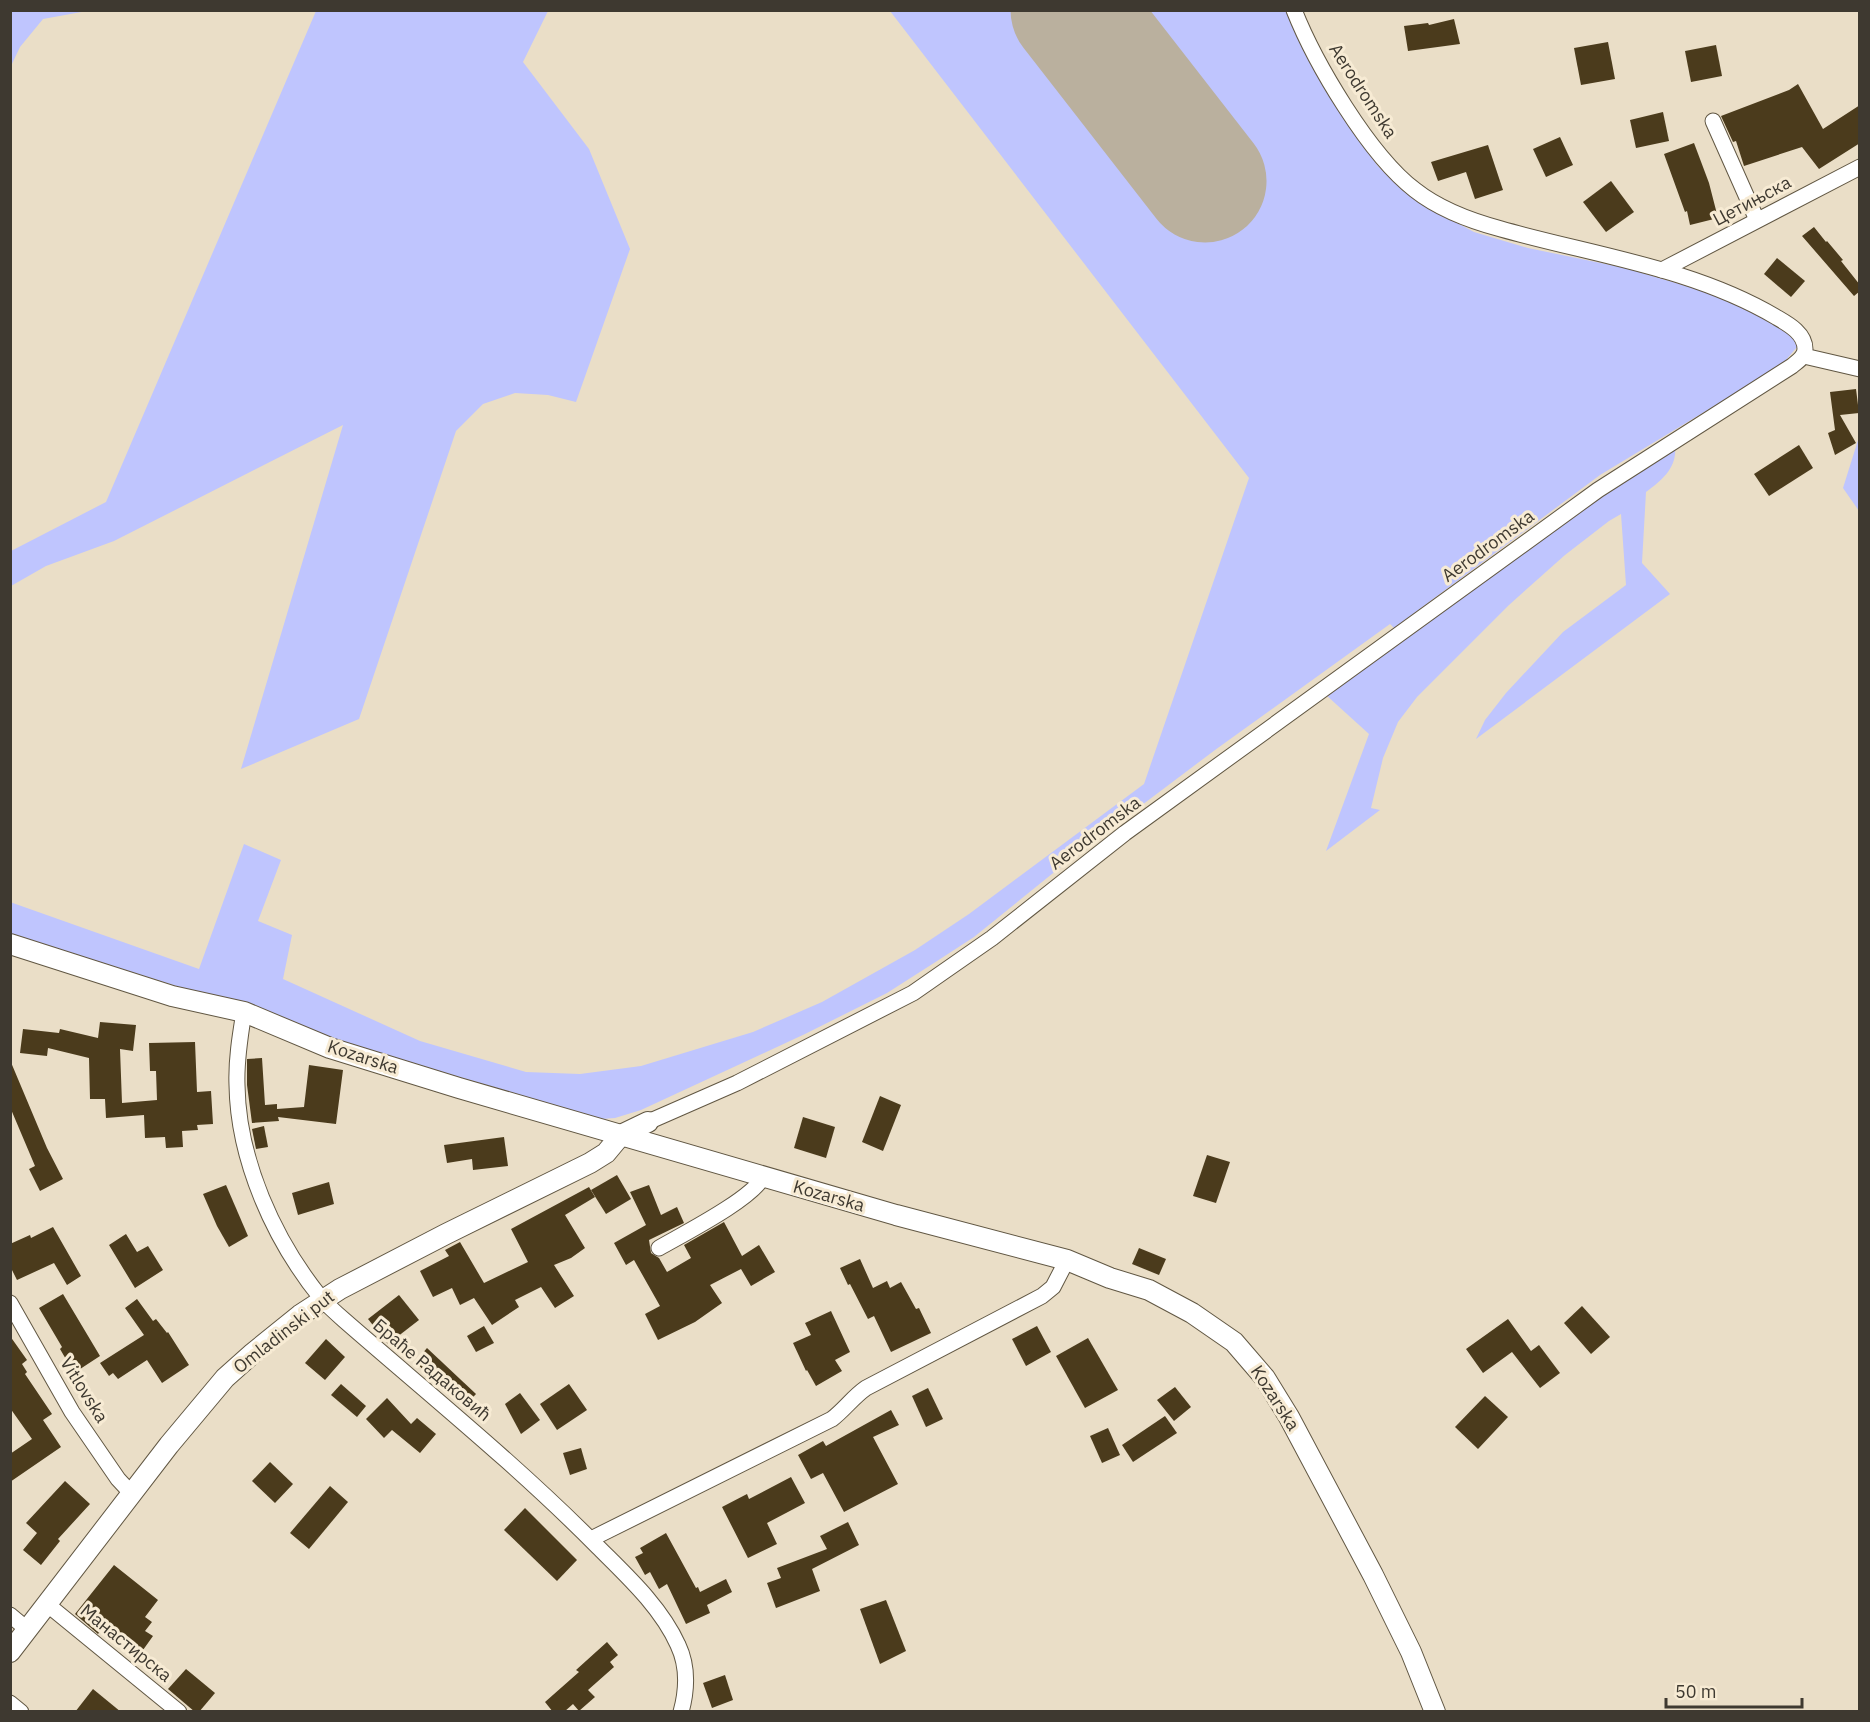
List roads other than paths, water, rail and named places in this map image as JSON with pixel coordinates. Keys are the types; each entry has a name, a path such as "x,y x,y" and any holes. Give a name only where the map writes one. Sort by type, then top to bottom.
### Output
{"street":[{"name":"Aerodromska","path":"648,1122 737,1083 913,993 940,976 1143,820 1598,490 1792,366 1804,356 1802,337 1789,325 1754,304 1710,285 1662,270 1498,229 1444,209 1414,190 1378,151 1345,105 1302,30 1294,10"},
{"path":"1713,121 1757,220"},
{"name":"Цетињска","path":"1662,270 1860,166"},
{"path":"1804,356 1860,369"},
{"name":"Kozarska","path":"10,944 172,996 244,1012 330,1048 459,1088 763,1177 1033,1253 1067,1260 1110,1278 1149,1290 1192,1313 1234,1341 1265,1378 1289,1416 1411,1652 1435,1712"},
{"name":"Браће Радаковић","path":"244,1012 237,1084 239,1119 246,1151 267,1209 303,1273 322,1299 525,1476 591,1539 660,1614 679,1646 685,1670 686,1693 681,1712"},
{"name":"Omladinski put","path":"10,1652 131,1493 225,1378 253,1353 322,1299 446,1234 590,1163 606,1153 621,1135 648,1122"},
{"path":"659,1248 744,1197 763,1177"},
{"path":"591,1539 832,1419 847,1408 855,1395 866,1388 1042,1296 1053,1287 1067,1260"},
{"name":"Vitlovska","path":"10,1303 72,1412 118,1479 131,1493"},
{"name":"Манастирска","path":"48,1605 179,1712"},
{"path":"10,1615 28,1630"},
{"path":"10,1702 21,1712"}]}
